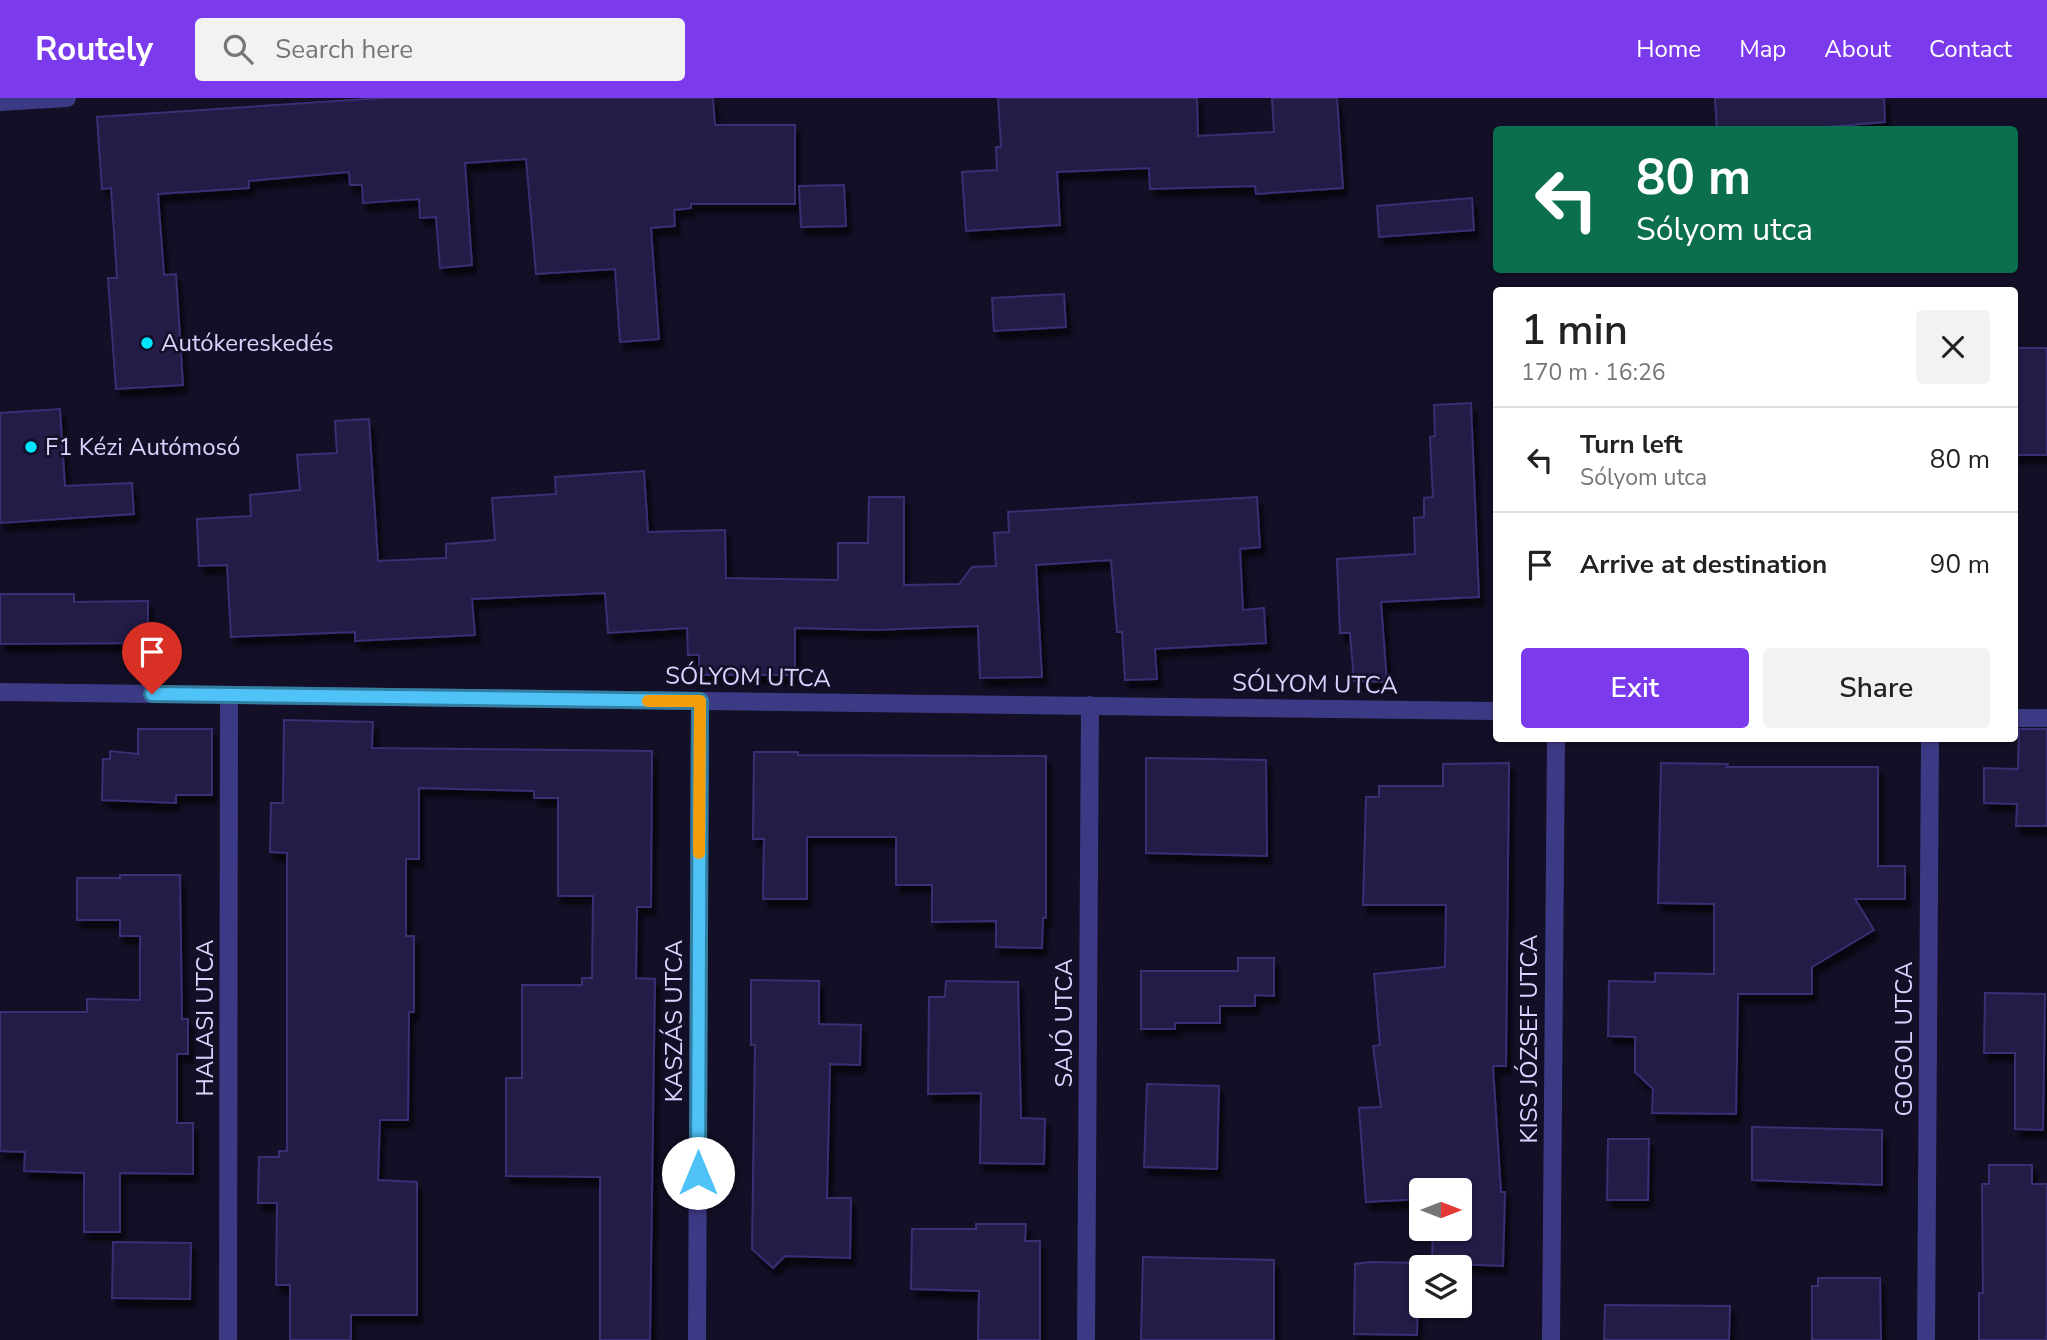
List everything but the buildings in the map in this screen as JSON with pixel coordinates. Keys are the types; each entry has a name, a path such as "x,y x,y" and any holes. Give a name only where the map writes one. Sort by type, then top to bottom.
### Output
{"street":[{"path":"0,102 66,98"},
{"name":"SÓLYOM UTCA","path":"0,692 1493,711"},
{"name":"HALASI UTCA","path":"228,1340 229,695"},
{"name":"KASZÁS UTCA","path":"697,1340 700,701"},
{"name":"SAJÓ UTCA","path":"1086,1340 1090,705"},
{"path":"2018,718 2047,718"},
{"name":"KISS JÓZSEF UTCA","path":"1551,1340 1556,742"},
{"name":"GOGOL UTCA","path":"1926,1340 1930,742"}],"slow traffic":[{"path":"648,701 700,701 699,853"}],"place":[{"name":"Autókereskedés","path":"147,343"},
{"name":"F1 Kézi Autómosó","path":"31,447"}],"route":[{"path":"152,694 700,701 698,1173"}]}
